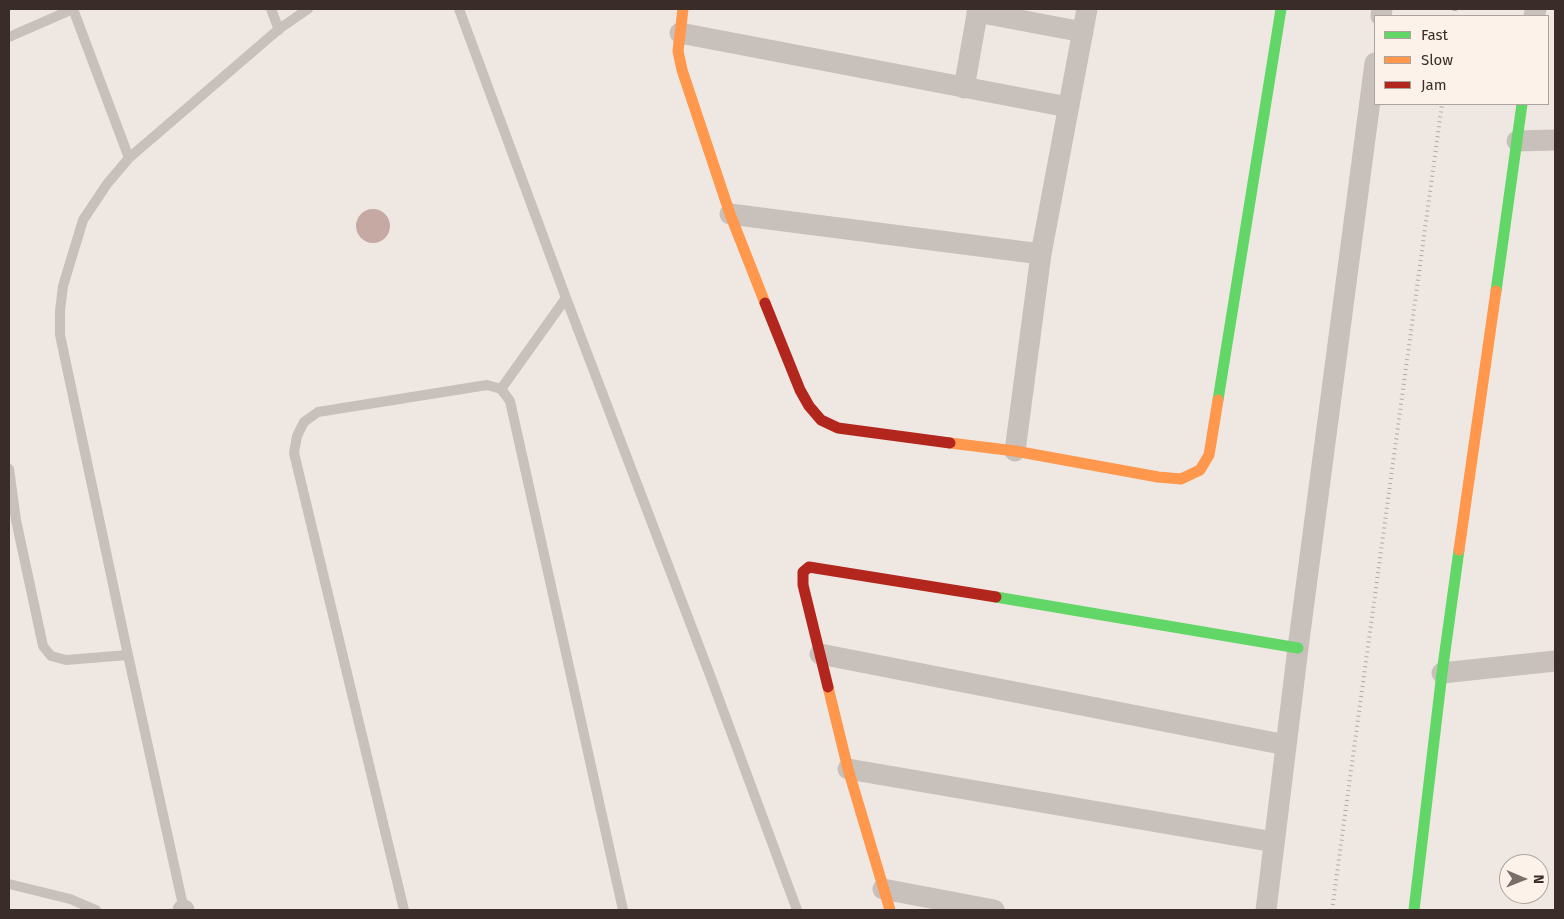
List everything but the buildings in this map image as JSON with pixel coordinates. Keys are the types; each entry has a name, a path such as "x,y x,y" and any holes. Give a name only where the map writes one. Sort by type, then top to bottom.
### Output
{"street":[{"path":"683,9 678,51 682,70 730,214 800,390 808,406 822,420 838,428 1015,451 1158,478 1181,479 1200,470 1209,455 1281,9"},
{"path":"1015,451 1041,254 1087,9"},
{"path":"964,88 977,10 1083,32"},
{"path":"680,33 1068,107"},
{"path":"1266,910 1298,648 1374,70"},
{"path":"1414,910 1442,673 1522,105"},
{"path":"1517,141 1555,140"},
{"path":"730,214 1041,254"},
{"path":"890,910 848,769 803,585 804,572 809,567 1298,648"},
{"path":"820,654 1286,745"},
{"path":"1442,673 1555,661"},
{"path":"848,769 1274,842"},
{"path":"883,889 994,910"}],"lane":[{"path":"9,37 73,9 129,158"},
{"path":"271,9 279,30"},
{"path":"183,910 60,335 63,286 83,220 107,184 129,158 279,30 308,9"},
{"path":"459,9 797,910"},
{"path":"501,389 566,298"},
{"path":"404,910 294,453 296,436 304,422 318,412 487,385 501,389 510,400 623,910"},
{"path":"9,469 16,520 43,646 51,656 66,660 128,655"},
{"path":"9,884 70,899 96,910"}],"railway":[{"path":"1454,15 1455,9"},
{"path":"1332,910 1442,105"}],"traffic: fast":[{"path":"1218,400 1281,9"},
{"path":"1496,291 1522,105"},
{"path":"1414,910 1442,673 1459,550"},
{"path":"996,597 1298,648"}],"traffic: slow":[{"path":"683,9 678,51 682,70 730,214 765,303"},
{"path":"1459,550 1496,291"},
{"path":"950,443 1015,451 1158,477 1181,479 1200,470 1209,455 1218,400"},
{"path":"828,687 848,769 890,910"}],"traffic: jam":[{"path":"765,303 800,390 809,406 821,420 838,428 950,443"},
{"path":"828,687 803,585 803,572 809,567 996,597"}]}
